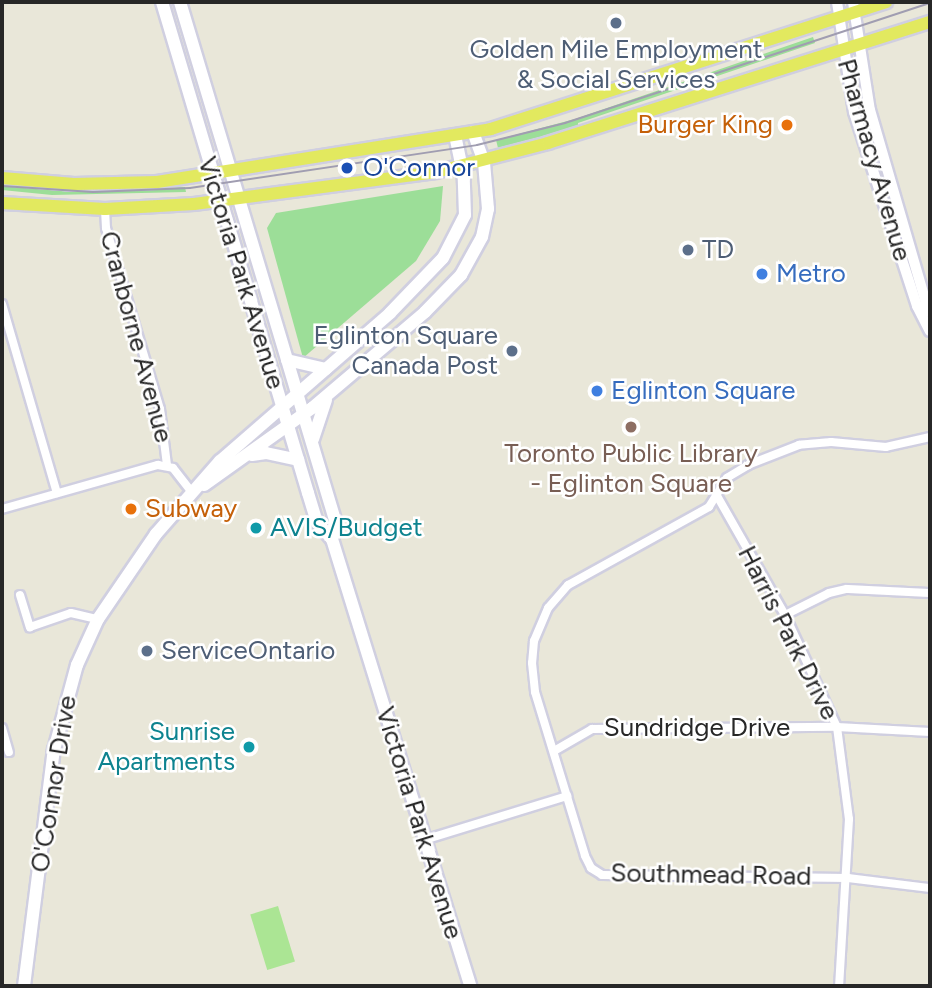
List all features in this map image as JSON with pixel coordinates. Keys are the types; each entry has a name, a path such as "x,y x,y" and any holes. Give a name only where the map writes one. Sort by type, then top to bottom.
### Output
{"main road":[{"name":"Victoria Park Avenue","path":"162,2 209,174 317,522 332,539"},
{"name":"Victoria Park Avenue","path":"180,2 242,201 334,520 332,539 470,986"},
{"path":"2,178 135,184 473,132 839,18 853,7 886,2"},
{"path":"2,203 105,209 242,201 462,167 930,22"},
{"path":"288,426 425,312 469,263 487,218 484,162 473,132"},
{"path":"282,406 390,313 450,248 465,215 462,167 455,135"},
{"path":"287,360 326,369"},
{"path":"312,445 318,414 332,391"},
{"name":"O'Connor Drive","path":"23,986 54,750 77,665 98,619 122,580 192,492 282,406"},
{"name":"O'Connor Drive","path":"192,492 288,426"},
{"path":"245,456 266,453 298,460"}],"street":[{"name":"Pharmacy Avenue","path":"837,2 842,49 874,178 917,306 924,313 930,331"},
{"name":"Pharmacy Avenue","path":"853,7 870,110 926,303 924,313"},
{"name":"Cranborne Avenue","path":"105,209 106,228 160,409 167,465"},
{"path":"2,304 57,492"},
{"name":"Southmead Road","path":"930,438 886,447 831,442 799,445 750,464 727,478 705,509 568,585 548,608 534,640 532,663 535,692 585,856 591,868 603,875 848,878 930,888"},
{"path":"2,509 57,492 167,465 192,492"},
{"name":"Harris Park Drive","path":"716,494 785,615 837,727 848,793 848,878 839,986"},
{"path":"785,615 829,593 847,589 930,593"},
{"path":"20,595 30,627 71,614 98,619"},
{"name":"Sundridge Drive","path":"554,751 592,729 837,727 930,732"},
{"path":"2,728 9,752"},
{"path":"424,840 567,796"}],"green space":[{"path":"813,37 815,43 578,123 578,127 498,148 496,140 575,119"},
{"path":"2,185 102,191 185,187 186,192 52,195 2,190"},
{"path":"443,186 440,221 416,261 303,358 267,228 276,213"},
{"path":"278,906 295,961 267,970 250,914"}],"tram line":[{"path":"2,186 93,192 190,188 477,145 565,123 930,3"}],"place":[{"name":"Golden Mile Employment & Social Services","path":"616,23"},
{"name":"Burger King","path":"787,125"},
{"name":"O'Connor","path":"347,168"},
{"name":"TD","path":"688,250"},
{"name":"Metro","path":"762,274"},
{"name":"Eglinton Square Canada Post","path":"512,351"},
{"name":"Eglinton Square","path":"597,391"},
{"name":"Toronto Public Library - Eglinton Square","path":"631,427"},
{"name":"Subway","path":"131,509"},
{"name":"AVIS/Budget","path":"256,528"},
{"name":"ServiceOntario","path":"147,651"},
{"name":"Sunrise Apartments","path":"249,747"}]}
